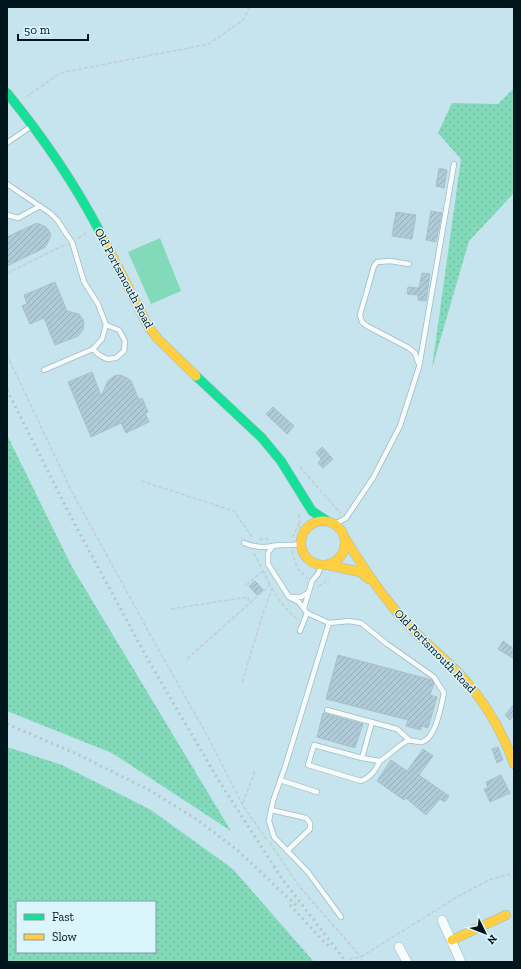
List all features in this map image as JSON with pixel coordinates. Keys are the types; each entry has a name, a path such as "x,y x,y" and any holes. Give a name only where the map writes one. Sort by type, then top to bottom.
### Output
{"main road":[{"name":"Old Portsmouth Road","path":"7,93 33,125 82,199 148,326 158,339 262,438 281,461 312,511 331,523"},
{"name":"Old Portsmouth Road","path":"294,483 301,514 303,536"},
{"path":"314,523 331,523 342,530 345,538 345,547 342,555 336,561 325,565 312,562 306,556 302,548 303,536 314,523"},
{"name":"Old Portsmouth Road","path":"345,538 373,583 411,628 465,680 495,720 512,751 514,764"},
{"name":"Old Portsmouth Road","path":"325,565 360,572 373,583"},
{"path":"452,940 506,915"}],"street":[{"path":"442,920 461,962"},
{"path":"398,947 407,962"}],"lane":[{"path":"7,143 33,125"},
{"path":"331,523 346,518 373,478 400,426 419,367 454,164"},
{"path":"7,184 50,213 58,221 72,242 84,282 98,304 106,325 102,339 93,349 44,370"},
{"path":"7,215 18,218 40,206"},
{"path":"409,264 390,261 377,262 374,266 360,315 362,322 367,326 409,348 415,353 419,367"},
{"path":"93,349 99,355 107,359 116,358 124,351 125,341 119,330 106,325"},
{"path":"244,544 266,547 283,544 291,546 300,544 303,536"},
{"path":"273,546 268,553 268,564 289,597 299,602 307,613 329,623 349,621 361,623 387,644 434,677 444,693 434,732 428,739 422,742 410,740 397,729 327,710"},
{"path":"304,608 312,581 325,565"},
{"path":"289,597 301,597 308,593"},
{"path":"300,631 307,613"},
{"path":"329,623 280,780 269,821 270,829 274,837 308,872 341,917"},
{"path":"362,758 372,722"},
{"path":"380,761 362,758 314,745 308,766 361,781 375,771 380,761 389,756 400,745 410,740"},
{"path":"280,780 317,792"},
{"path":"271,810 306,818 310,822 310,829 287,851"}],"path":[{"path":"36,90 60,73 209,44 243,20 250,7"},
{"path":"7,273 72,242 97,227"},
{"path":"7,355 72,492 207,735 242,804 299,886 361,957"},
{"path":"141,481 234,511 254,540"},
{"path":"301,514 300,531 291,546 293,558 297,568 312,581 318,582 329,575"},
{"path":"246,585 263,571"},
{"path":"187,659 270,585 272,588 242,683"},
{"path":"171,609 248,597 249,603"},
{"path":"242,804 256,771"},
{"path":"349,959 361,957 457,897 489,880 514,874"}],"green space":[{"path":"514,88 514,193 469,241 432,368 461,159 438,133 452,103 498,104"},
{"path":"160,238 181,291 151,304 128,252"},
{"path":"7,435 72,567 231,831 112,753 7,711"},
{"path":"7,747 62,765 151,810 233,869 314,962 7,962"}],"building":[{"path":"439,168 447,170 444,188 436,186"},
{"path":"431,211 442,213 436,242 426,240"},
{"path":"396,212 416,215 412,239 392,236"},
{"path":"37,223 46,227 51,235 47,244 44,248 7,266 7,237"},
{"path":"422,273 430,274 426,301 418,300 418,295 407,294 408,287 419,288"},
{"path":"55,282 67,311 79,314 84,323 83,330 78,336 55,345 44,318 30,324 22,306 27,304 24,295"},
{"path":"92,372 101,396 108,381 114,376 120,375 131,381 139,400 142,398 148,412 145,413 149,422 126,433 121,423 91,437 68,382"},
{"path":"273,407 294,426 287,434 266,414"},
{"path":"322,447 333,459 323,468 318,463 321,459 316,453"},
{"path":"255,581 263,590 257,595 249,586"},
{"path":"503,641 514,649 514,659 498,649"},
{"path":"338,655 432,680 434,683 430,695 437,697 428,728 421,726 421,730 406,726 408,720 326,699"},
{"path":"514,704 514,716 510,720 505,715"},
{"path":"323,713 363,724 355,748 317,737"},
{"path":"498,747 503,760 497,763 492,749"},
{"path":"423,749 433,756 419,775 449,796 445,802 440,799 426,815 406,798 404,800 377,781 391,760 407,771"},
{"path":"501,775 510,793 490,802 484,789 488,788 486,782"}],"railway":[{"path":"7,390 71,517 147,658 219,781 283,880 346,962"},
{"path":"7,724 77,754 151,791 196,819 236,849 298,907"},
{"path":"290,905 328,946"}],"traffic: fast":[{"path":"7,93 58,161 101,234"},
{"path":"196,376 262,438 281,461 312,511 327,521"}],"traffic: slow":[{"path":"101,234 148,326 158,339 196,376"},
{"path":"323,521 335,525 341,531 345,543 341,555 335,561 323,565 311,561 305,555 301,543 305,531 311,525 323,521"},
{"path":"345,538 358,559 394,609 409,626 465,680 480,699 505,741 514,764"},
{"path":"328,565 360,572 369,579"},
{"path":"452,940 506,915"}]}
